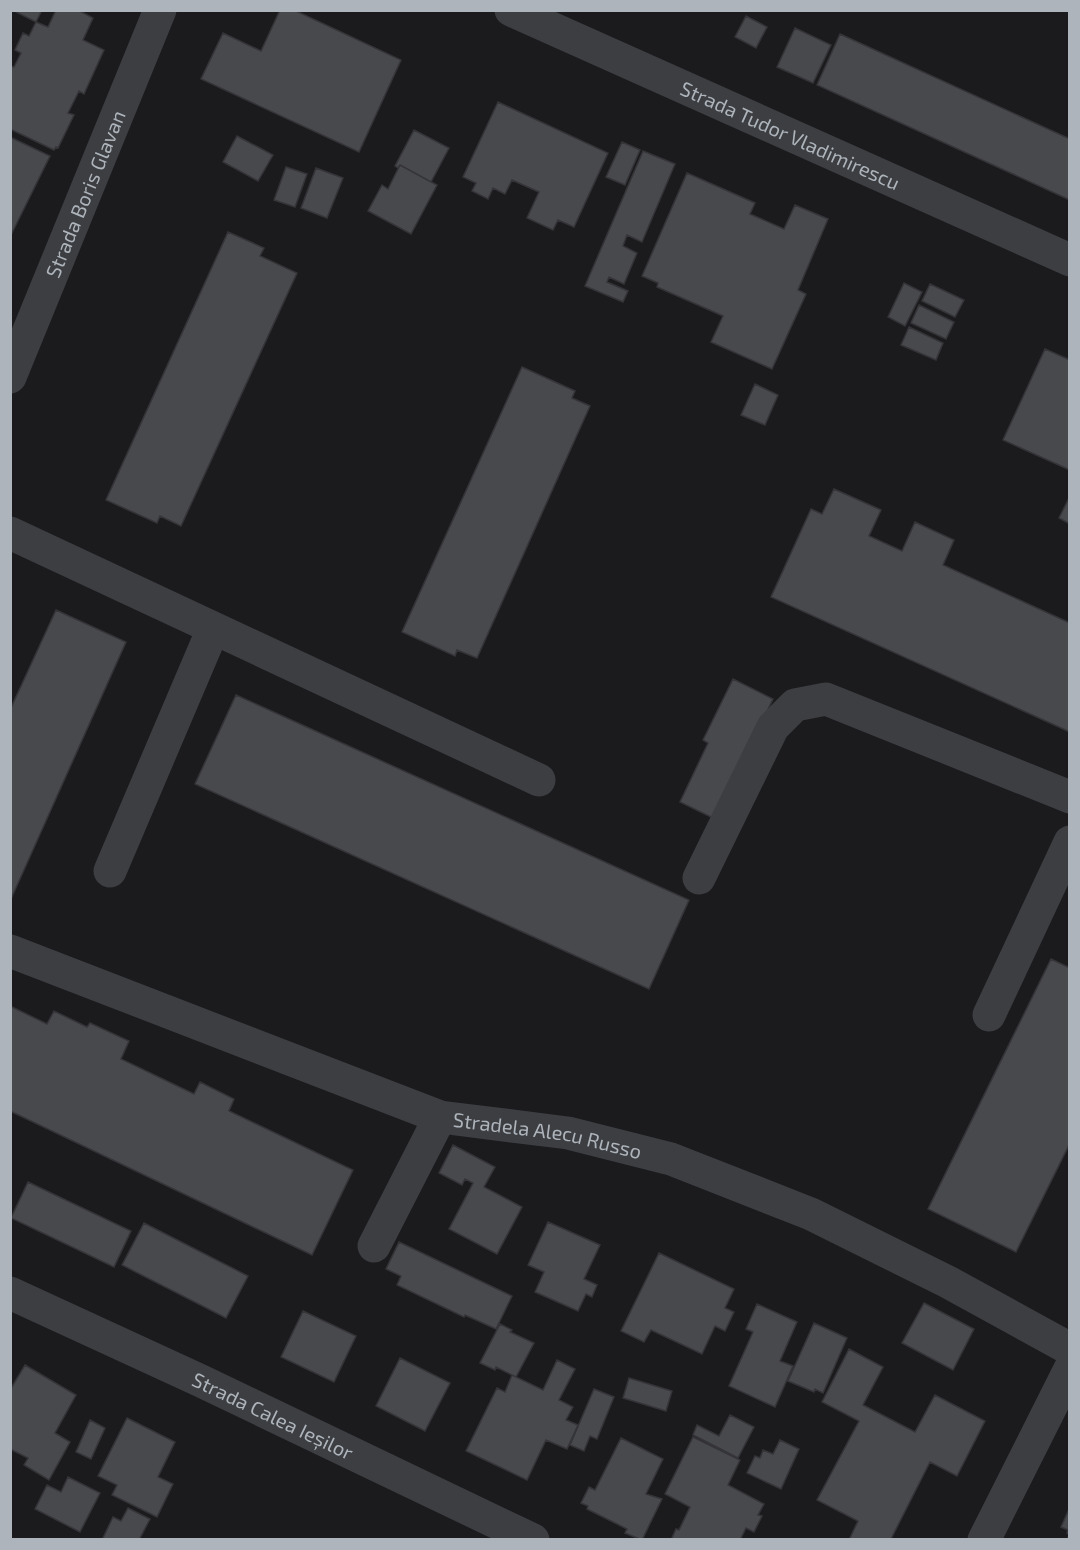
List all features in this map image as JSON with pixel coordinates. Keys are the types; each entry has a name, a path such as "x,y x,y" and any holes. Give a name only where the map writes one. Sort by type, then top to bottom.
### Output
{"street":[{"name":"Strada Boris Glavan","path":"10,377 160,10"},
{"name":"Strada Tudor Vladimirescu","path":"511,10 1070,260"},
{"path":"10,533 539,780"},
{"path":"110,871 213,629"},
{"path":"699,878 772,727 795,705 826,699 1070,797"},
{"path":"989,1015 1070,842"},
{"name":"Stradela Alecu Russo","path":"10,951 440,1117 568,1133 671,1159 812,1214 948,1282 1070,1349"},
{"path":"374,1246 440,1117"},
{"name":"Strada Calea Ieșilor","path":"10,1293 533,1539"},
{"path":"984,1539 1059,1418 1070,1369"}],"building":[{"path":"17,10 42,10 36,22 16,12"},
{"path":"56,10 78,10 93,18 83,40 104,50 84,94 79,91 68,113 74,115 58,148 54,150 10,129 10,66 14,67 21,53 15,50 23,33 29,36 36,22 48,27"},
{"path":"280,10 294,10 401,60 359,152 201,79 223,33 261,51"},
{"path":"746,16 767,27 756,48 735,37"},
{"path":"795,28 831,45 813,83 777,67"},
{"path":"840,34 1070,139 1070,200 817,85"},
{"path":"498,102 608,153 574,227 558,220 553,230 527,218 539,192 512,180 505,194 493,188 488,199 472,191 476,183 463,177"},
{"path":"414,130 449,148 431,182 400,165 398,168 395,166"},
{"path":"237,136 273,155 258,181 223,162"},
{"path":"10,137 50,156 10,237"},
{"path":"622,142 640,150 625,185 606,177"},
{"path":"643,151 675,164 642,242 627,235 623,246 637,253 624,284 609,277 607,282 628,291 623,302 585,286"},
{"path":"400,165 437,185 411,234 368,211 382,185 388,189"},
{"path":"286,167 307,174 295,207 274,200"},
{"path":"316,168 343,178 327,218 301,208"},
{"path":"687,173 755,203 750,214 784,229 795,205 828,219 798,290 806,294 772,369 711,342 723,316 657,287 658,283 642,276"},
{"path":"228,232 264,248 260,256 297,273 181,526 160,516 157,523 106,500"},
{"path":"904,283 922,292 905,326 888,317"},
{"path":"930,284 964,300 955,317 922,301"},
{"path":"919,305 954,322 946,339 911,323"},
{"path":"909,327 943,343 936,360 901,345"},
{"path":"1045,349 1070,360 1070,470 1003,440"},
{"path":"522,367 575,391 572,398 590,406 477,658 457,650 455,656 402,632"},
{"path":"755,384 778,395 765,425 741,415"},
{"path":"834,489 881,510 869,536 902,551 915,522 954,540 943,565 1070,623 1070,732 771,597 811,509 822,514"},
{"path":"1070,496 1070,524 1059,518"},
{"path":"56,610 126,642 11,899 10,710"},
{"path":"733,679 773,699 715,819 680,802 708,743 703,740"},
{"path":"236,695 689,900 649,989 195,784"},
{"path":"1051,959 1070,968 1070,1143 1016,1252 928,1209"},
{"path":"10,1006 47,1024 54,1011 87,1027 90,1023 129,1041 121,1059 194,1094 200,1082 234,1099 229,1111 353,1170 312,1255 10,1111"},
{"path":"453,1145 495,1167 484,1187 522,1207 497,1254 449,1229 473,1183 465,1179 462,1185 439,1173"},
{"path":"28,1182 131,1231 114,1267 11,1218"},
{"path":"548,1222 600,1245 584,1279 597,1285 592,1297 586,1294 578,1311 535,1292 544,1272 528,1265"},
{"path":"144,1223 248,1276 226,1318 122,1265"},
{"path":"399,1242 512,1296 496,1329 465,1315 464,1317 397,1285 401,1276 386,1269"},
{"path":"659,1253 734,1289 725,1308 734,1312 725,1331 715,1326 702,1354 651,1330 644,1342 621,1331"},
{"path":"924,1303 974,1329 953,1370 902,1343"},
{"path":"757,1304 797,1322 780,1361 793,1366 775,1407 729,1386 753,1332 746,1329"},
{"path":"303,1311 356,1336 334,1382 281,1357"},
{"path":"814,1323 847,1338 823,1393 815,1389 814,1392 788,1381"},
{"path":"500,1324 512,1330 510,1332 534,1343 516,1377 496,1367 495,1370 480,1363"},
{"path":"849,1349 883,1367 863,1405 915,1432 935,1395 985,1421 957,1476 930,1462 892,1540 849,1540 858,1521 817,1500 859,1421 822,1402"},
{"path":"400,1358 450,1383 425,1431 376,1406"},
{"path":"557,1360 575,1369 559,1400 573,1407 566,1420 578,1425 567,1449 546,1440 527,1480 466,1451 497,1388 505,1392 512,1375 543,1390"},
{"path":"25,1365 76,1395 55,1433 70,1442 49,1480 24,1465 28,1458 10,1449 10,1390"},
{"path":"629,1378 672,1391 666,1411 623,1398"},
{"path":"594,1389 614,1397 597,1439 590,1436 584,1451 570,1445"},
{"path":"730,1415 754,1427 738,1458 693,1435 697,1425 719,1436"},
{"path":"127,1418 175,1442 158,1477 173,1484 157,1517 112,1495 117,1485 98,1476"},
{"path":"90,1420 105,1428 91,1459 76,1452"},
{"path":"693,1437 740,1460 728,1485 764,1504 758,1515 762,1516 754,1532 746,1528 740,1540 671,1540 676,1529 679,1530 690,1507 665,1494"},
{"path":"621,1438 663,1459 646,1494 662,1499 642,1540 625,1533 627,1529 587,1509 588,1506 581,1503 589,1487 595,1490"},
{"path":"780,1440 799,1449 781,1489 747,1473 755,1456 760,1458 763,1450 773,1454"},
{"path":"68,1477 100,1493 80,1532 35,1509 47,1485 61,1492"},
{"path":"1070,1507 1070,1540 1067,1540 1068,1530 1061,1527"},
{"path":"128,1508 150,1519 139,1540 102,1540 113,1517 121,1521"}]}
